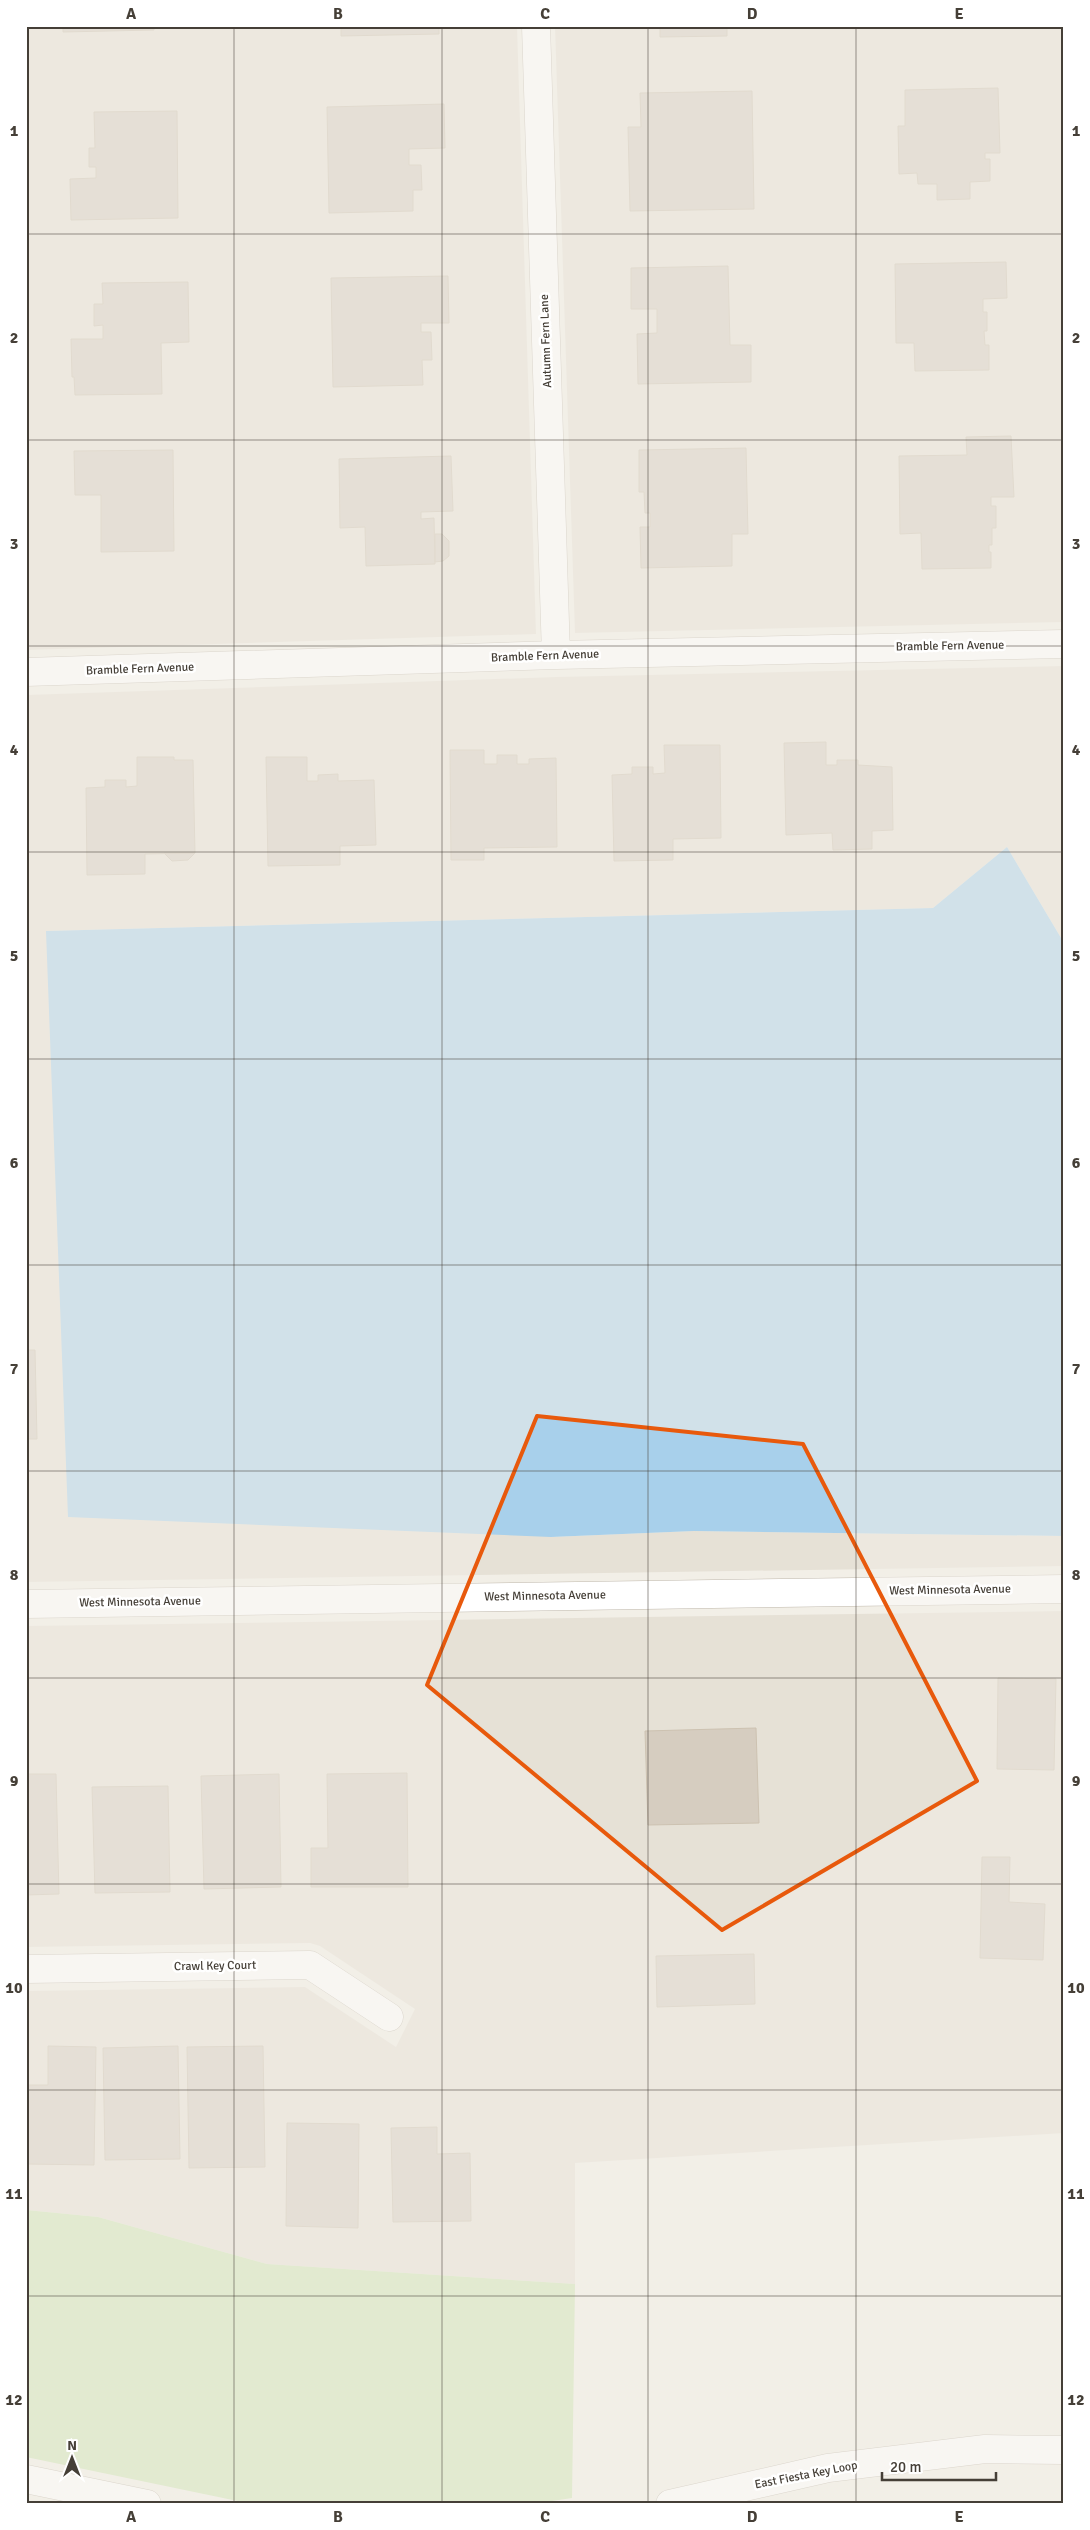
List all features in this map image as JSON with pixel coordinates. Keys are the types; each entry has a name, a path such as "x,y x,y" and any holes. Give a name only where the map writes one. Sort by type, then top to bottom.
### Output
{"street":[{"name":"Autumn Fern Lane","path":"536,26 556,655"},
{"name":"Bramble Fern Avenue","path":"26,672 556,655 1064,644"},
{"name":"West Minnesota Avenue","path":"26,1604 1064,1588"},
{"name":"Crawl Key Court","path":"26,1969 310,1965 389,2017"},
{"name":"East Fiesta Key Loop","path":"670,2504 828,2468 985,2449 1064,2450"},
{"path":"26,2479 147,2504"}],"highlighted area":[{"path":"537,1416 803,1444 977,1781 722,1930 427,1685"}],"shaded area":[{"path":"26,26 517,26 536,634 26,650"},
{"path":"555,26 1064,26 1064,622 575,633"},
{"path":"1064,666 1064,943 1007,847 933,908 46,931 551,1537 694,1531 1064,1536 1064,1566 26,1582 26,1126 29,1117 26,1116 26,695 556,677"},
{"path":"1064,1611 1064,2133 575,2163 575,2284 267,2264 98,2217 26,2210 26,1991 305,1987 396,2047 415,2009 320,1946 310,1943 26,1947 26,1626"}],"green space":[{"path":"26,2210 98,2217 267,2264 575,2284 572,2498 532,2504 252,2504 26,2457"}],"water":[{"path":"1007,847 1064,943 1064,1536 694,1531 551,1537 68,1517 46,931 933,908"}],"building":[{"path":"63,26 154,26 154,30 63,32"},
{"path":"341,26 439,26 439,34 341,36"},
{"path":"660,26 727,26 727,36 660,37"},
{"path":"998,88 1000,153 985,153 985,159 990,159 990,181 970,182 970,199 937,200 937,184 918,184 917,173 899,174 898,126 905,126 905,90"},
{"path":"752,91 754,209 630,211 628,127 641,127 640,93"},
{"path":"444,104 445,148 409,149 409,165 421,165 422,190 413,190 413,211 329,213 327,107"},
{"path":"177,111 178,218 71,220 70,179 96,178 96,167 89,167 89,148 95,148 94,112"},
{"path":"1006,262 1007,298 983,299 983,312 987,312 987,331 984,331 985,345 989,345 989,370 915,371 914,343 896,343 895,264"},
{"path":"728,266 730,345 751,345 751,382 638,384 637,334 657,333 657,309 631,309 631,268"},
{"path":"448,276 449,323 421,323 421,332 431,332 432,360 422,360 423,385 333,387 331,278"},
{"path":"188,282 189,342 161,343 162,394 75,395 74,377 72,377 71,339 103,339 103,325 94,326 94,304 103,304 102,283"},
{"path":"1011,436 1014,497 991,497 991,506 996,506 996,528 992,528 992,545 989,545 991,568 922,569 921,533 900,534 899,456 967,455 966,437"},
{"path":"746,448 748,534 732,534 732,566 641,568 640,527 650,527 650,513 645,513 644,492 639,492 639,450"},
{"path":"173,450 174,551 101,552 101,495 75,495 74,451"},
{"path":"451,456 453,511 421,512 421,519 434,518 435,564 366,566 365,527 340,528 339,459"},
{"path":"435,534 442,534 449,541 449,556 443,561 435,562"},
{"path":"826,742 826,765 837,765 837,760 858,760 858,765 892,767 893,830 872,831 872,849 833,850 832,833 786,835 784,743"},
{"path":"664,745 720,745 721,838 673,839 673,860 614,861 612,775 632,774 632,767 653,767 653,774 665,773"},
{"path":"450,750 484,750 484,764 497,764 497,755 517,755 517,764 529,764 529,759 556,758 557,847 484,848 484,860 451,860"},
{"path":"137,757 174,757 174,760 193,760 195,853 145,854 145,874 87,875 86,788 105,787 105,780 126,780 126,787 137,786"},
{"path":"266,757 307,757 307,781 318,781 318,775 338,774 338,781 374,780 376,845 340,846 340,865 268,866"},
{"path":"164,853 195,853 188,860 172,861"},
{"path":"26,1350 35,1350 37,1439 26,1439"},
{"path":"998,1678 1056,1679 1054,1770 997,1769"},
{"path":"756,1728 759,1823 648,1825 645,1731"},
{"path":"407,1773 408,1887 311,1887 311,1848 328,1848 327,1774"},
{"path":"26,1774 56,1774 59,1894 26,1895"},
{"path":"279,1774 281,1887 204,1889 201,1776"},
{"path":"168,1786 170,1892 95,1893 92,1787"},
{"path":"982,1857 1010,1857 1009,1902 1045,1904 1043,1960 980,1958"},
{"path":"754,1954 755,2004 657,2007 656,1956"},
{"path":"48,2046 96,2047 94,2165 26,2164 26,2085 48,2085"},
{"path":"178,2046 180,2159 105,2160 103,2048"},
{"path":"263,2046 265,2167 189,2168 187,2047"},
{"path":"287,2123 359,2124 358,2228 286,2226"},
{"path":"437,2127 437,2154 470,2153 471,2221 393,2222 391,2128"}]}
